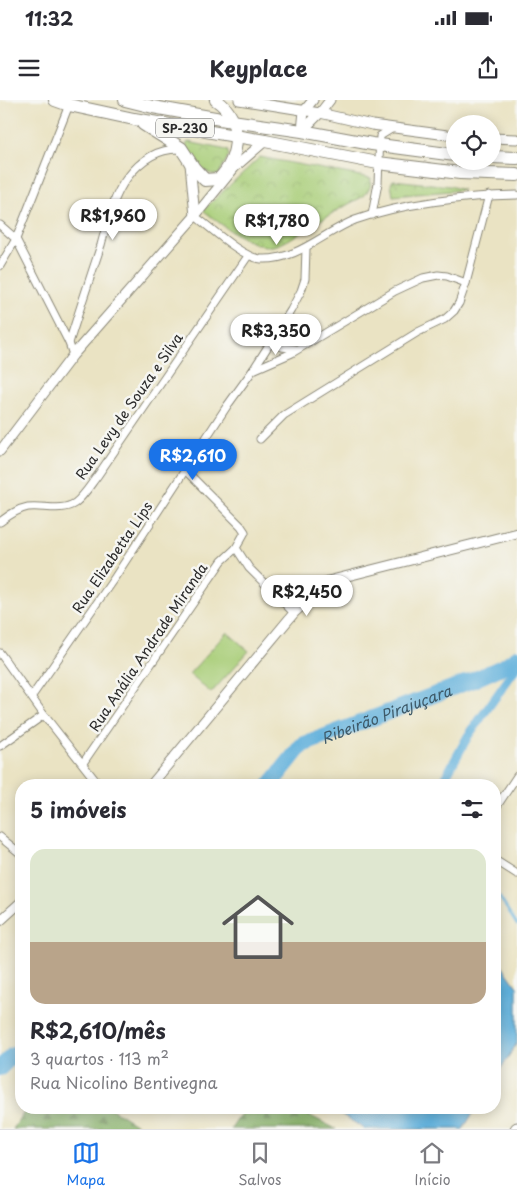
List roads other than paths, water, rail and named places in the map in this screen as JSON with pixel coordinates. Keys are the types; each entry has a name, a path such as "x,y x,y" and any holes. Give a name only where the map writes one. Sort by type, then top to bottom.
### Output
{"highway":[{"name":"SP-230","path":"55,100 69,105 134,119 265,141 378,163 460,173 517,175"},
{"name":"SP-230","path":"125,100 153,107 302,131 392,148 446,154"},
{"path":"134,119 181,148 190,164 205,180 219,179 232,161 236,136 232,121 224,105 216,100"},
{"path":"265,141 302,131 318,151"},
{"path":"501,157 517,158"}],"street":[{"path":"239,100 320,113 393,128 446,135"},
{"path":"302,131 304,111 313,100"},
{"path":"302,131 330,100"},
{"path":"0,266 16,239 69,105"},
{"path":"372,215 378,183 378,163 375,145 380,136 393,128"},
{"path":"235,167 240,149 236,136"},
{"path":"501,138 517,138"},
{"path":"0,452 73,355 195,216 235,167 265,141"},
{"path":"69,343 106,227 126,179 140,164 152,156 169,149 181,148"},
{"path":"190,164 195,216 248,256 261,259 292,254 306,248 341,226 372,215 434,203 489,196 517,195"},
{"path":"260,439 284,415 418,332 445,319 454,311 466,283 489,196"},
{"path":"0,225 16,239 69,343 73,355"},
{"name":"Rua Elizabetta Lips","path":"32,696 186,471 276,334 301,291 307,262 306,248"},
{"name":"Rua Levy de Souza e Silva","path":"0,522 26,507 57,508 74,503 81,497 248,256"},
{"path":"253,370 298,349 395,291 423,278 438,275 447,276 466,283"},
{"path":"276,334 277,340 282,346 298,349"},
{"path":"186,471 236,519 245,532 236,548 249,568 294,613"},
{"path":"156,779 294,613 328,581 517,532"},
{"name":"Rua Anália Andrade Miranda","path":"83,763 222,561 236,548"},
{"path":"0,653 44,715 95,779"},
{"path":"0,746 44,715"},
{"path":"501,800 517,776"},
{"path":"0,837 15,849"},
{"path":"501,864 517,874"},
{"path":"0,921 15,907"}],"water":[{"path":"501,964 517,987 517,1043 501,1068"},
{"path":"341,1114 472,1114 463,1129 365,1129"}],"waterway":[{"name":"Ribeirão Pirajuçara","path":"275,779 302,745 473,680 504,666 517,657"},
{"path":"445,779 468,736 517,667"},
{"path":"501,900 517,925"},
{"name":"Ribeirão Pirajuçara","path":"0,1068 15,1054"}]}
